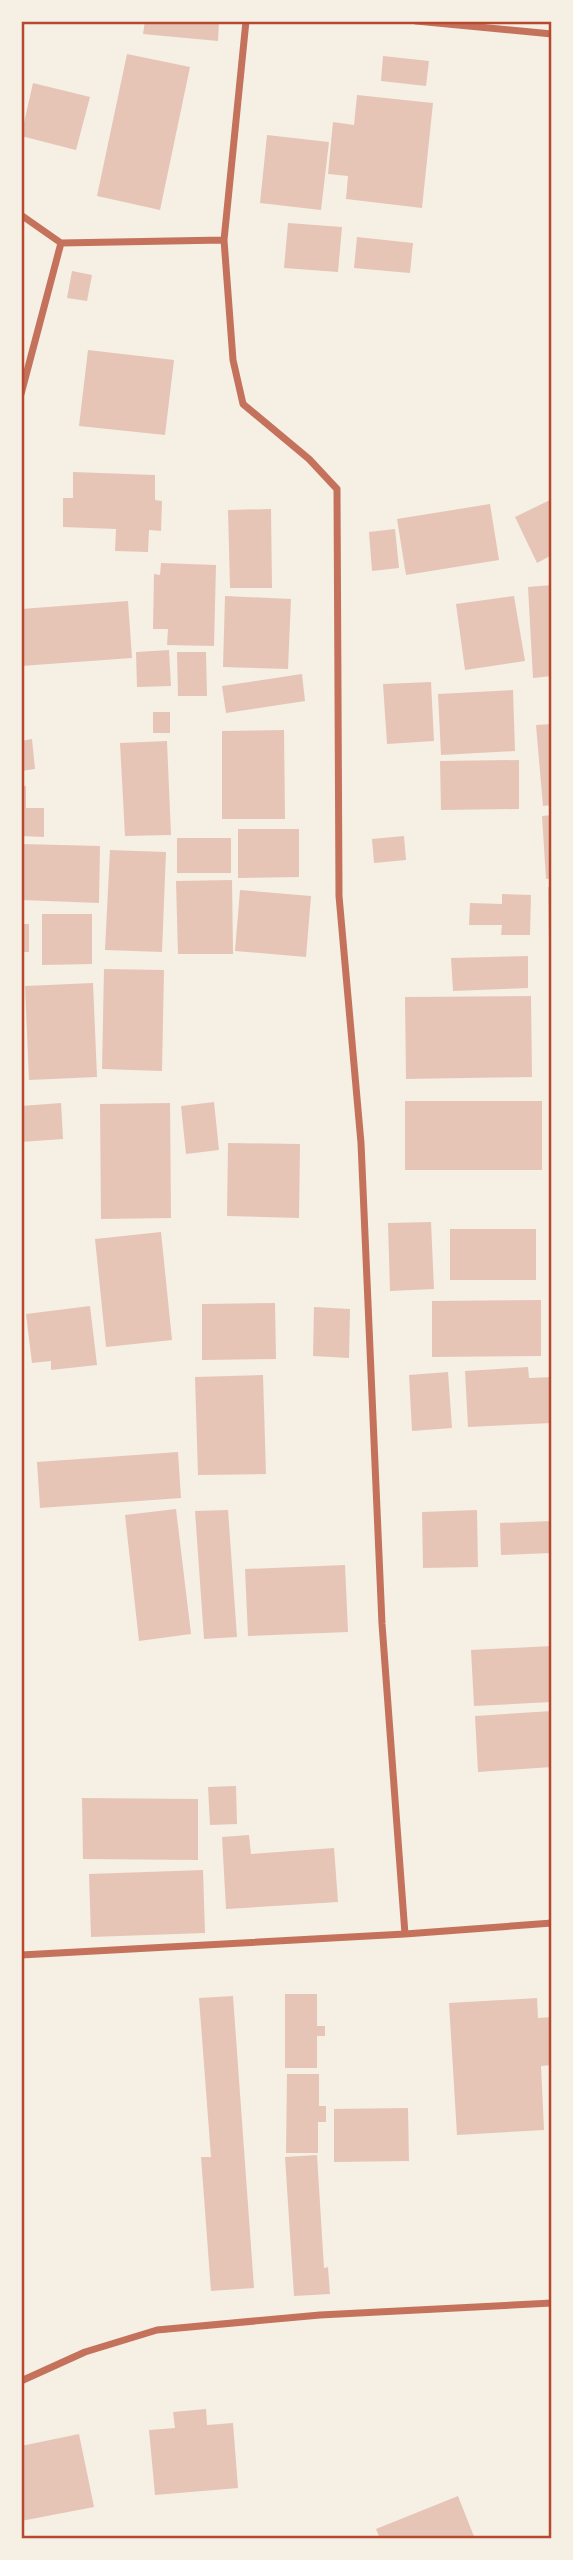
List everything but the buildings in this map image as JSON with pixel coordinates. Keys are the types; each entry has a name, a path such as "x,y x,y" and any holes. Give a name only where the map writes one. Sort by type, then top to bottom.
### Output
{"street":[{"path":"246,21 224,240 233,360 243,404 309,459 337,489 338,896 361,1143 382,1624 405,1934"},
{"path":"416,21 552,34"},
{"path":"21,215 61,243 224,240"},
{"path":"21,394 61,243"},
{"path":"21,1955 405,1934 552,1923"},
{"path":"21,2381 85,2351 157,2330 320,2315 552,2303"}]}
